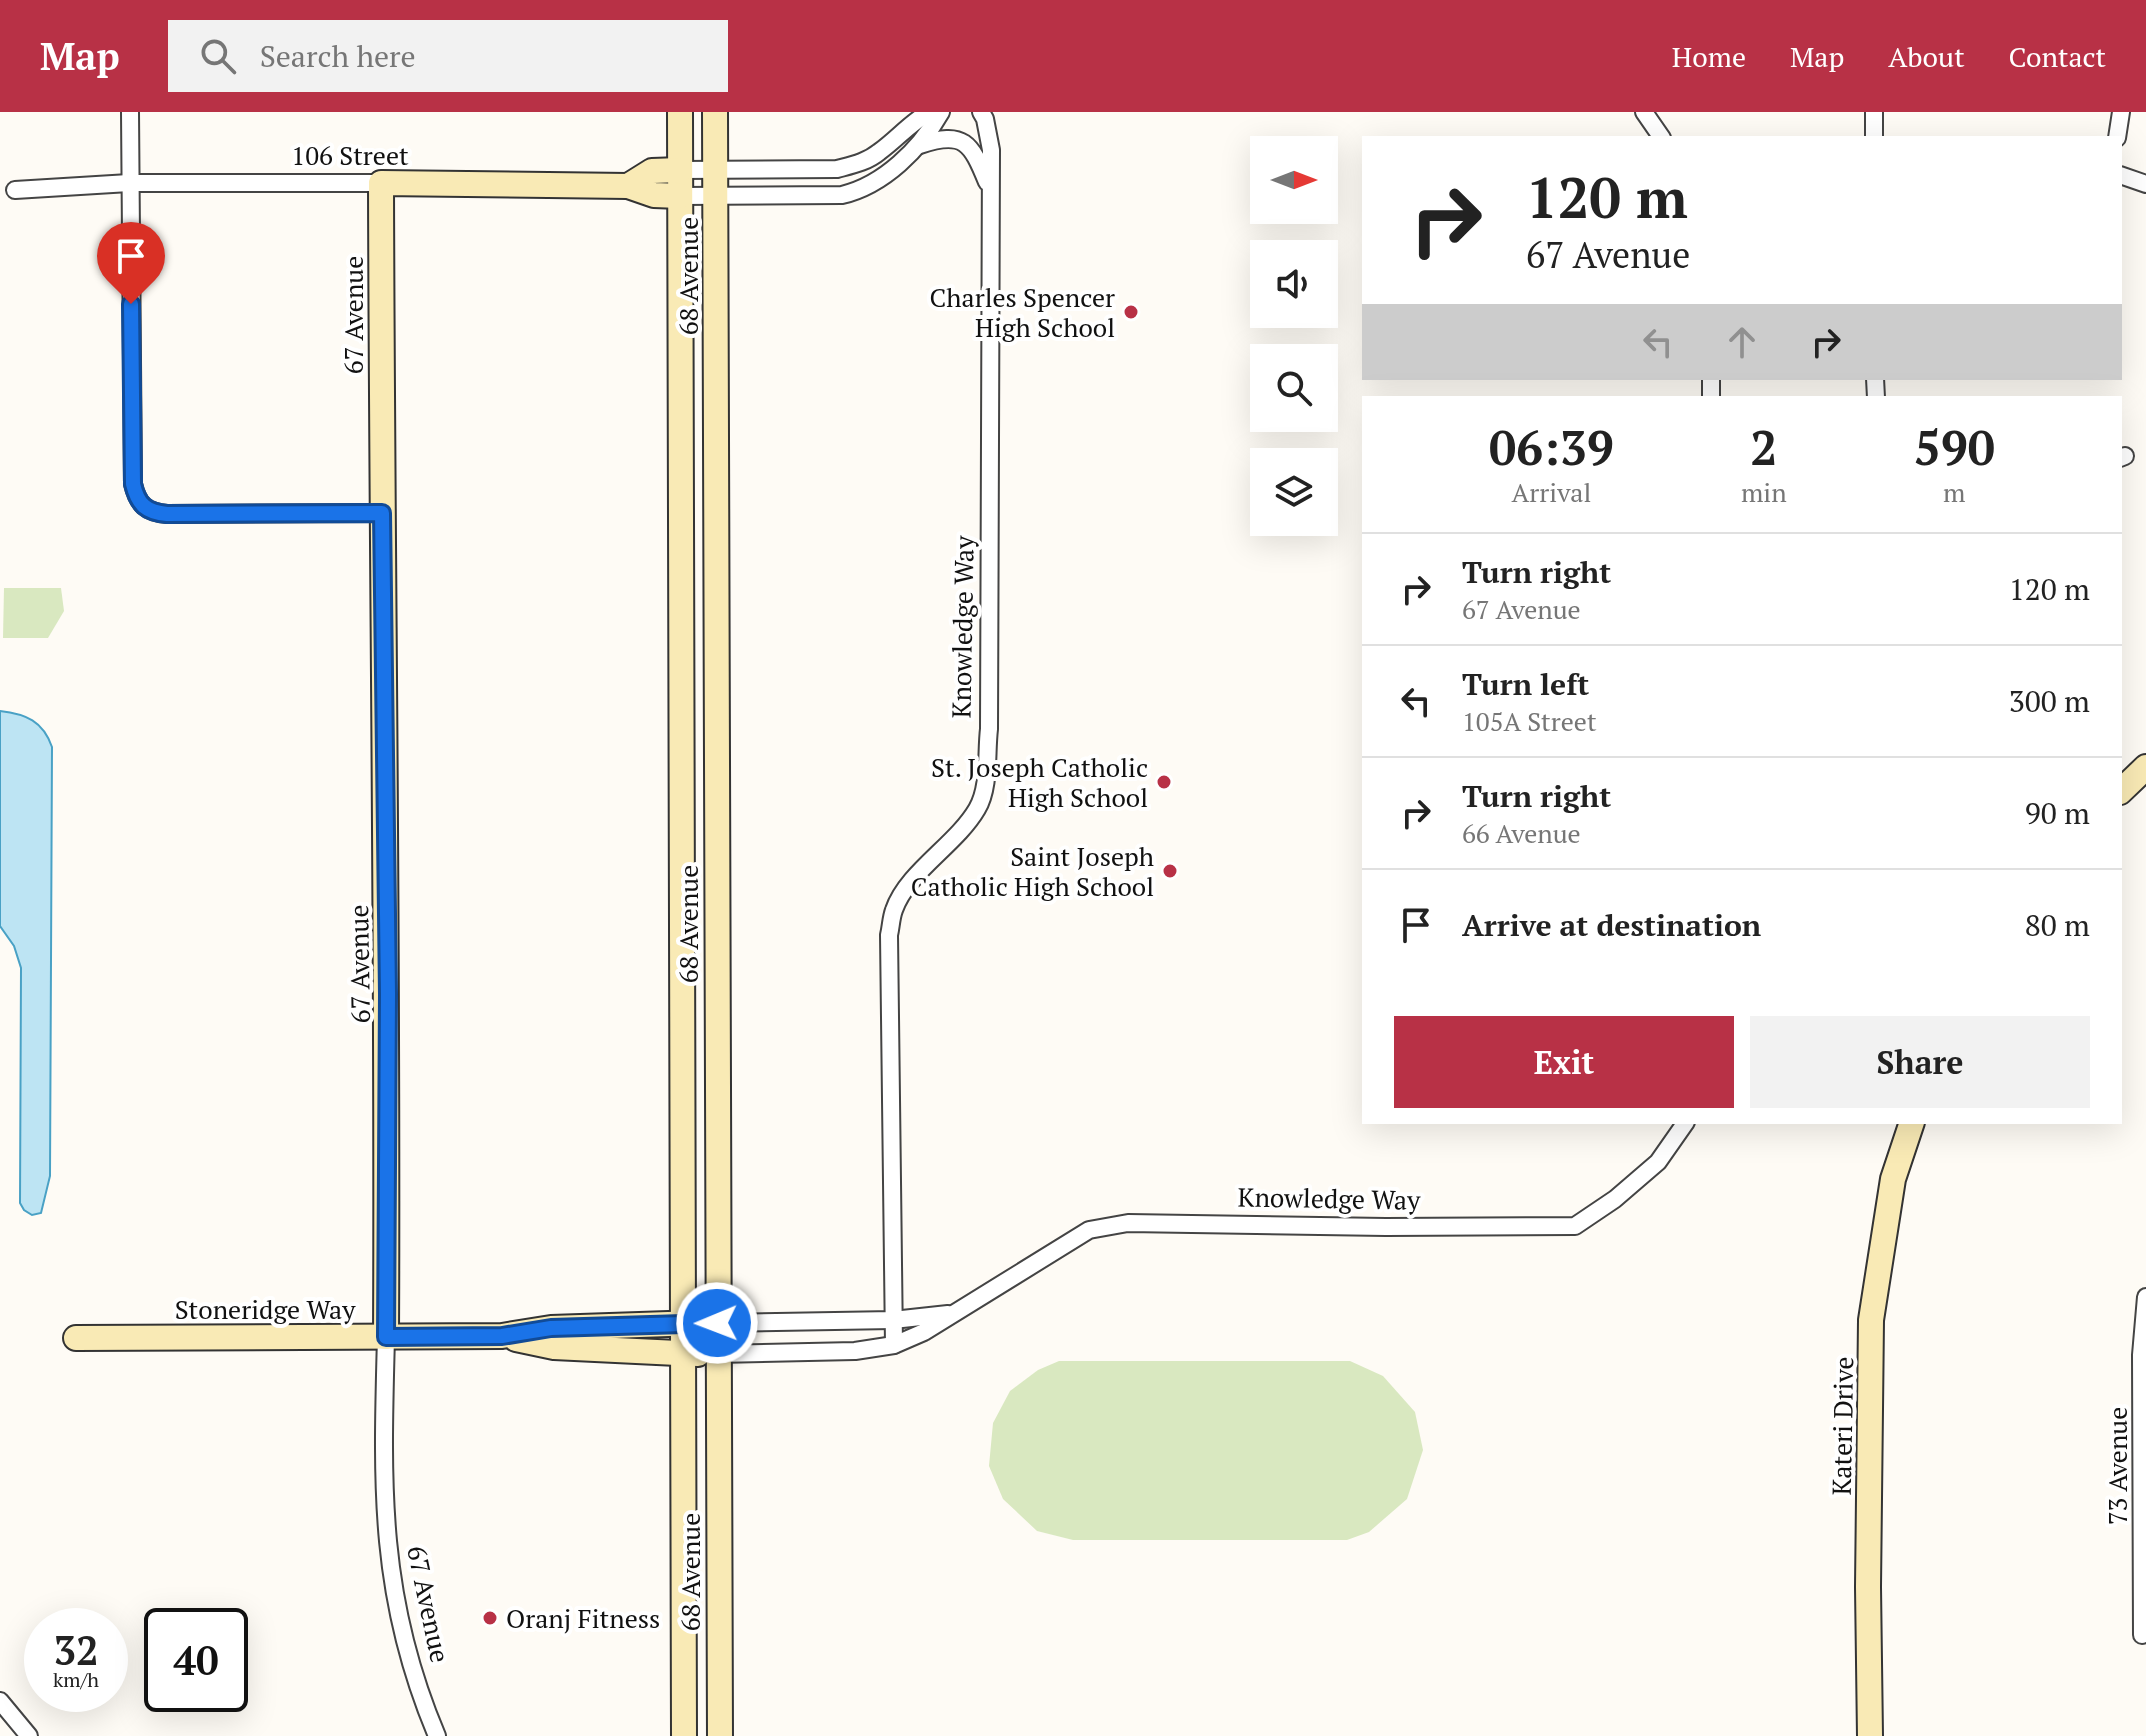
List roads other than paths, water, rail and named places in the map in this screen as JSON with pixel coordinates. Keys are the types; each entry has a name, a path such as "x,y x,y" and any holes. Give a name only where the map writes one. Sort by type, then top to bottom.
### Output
{"main road":[{"name":"68 Avenue","path":"680,112 684,1736"},
{"name":"68 Avenue","path":"715,112 720,1736"},
{"name":"106 Street","path":"381,183 628,186 652,171 680,170"},
{"name":"67 Avenue","path":"381,183 388,994 386,1337"},
{"path":"628,186 654,195 680,196"},
{"path":"2122,790 2146,767"},
{"name":"Kateri Drive","path":"1870,1736 1871,1320 1893,1179 1911,1124"},
{"name":"Knowledge Way","path":"682,1324 717,1323"},
{"name":"Stoneridge Way","path":"76,1338 502,1336 551,1328 682,1324"},
{"name":"Stoneridge Way","path":"502,1336 554,1347 682,1354"},
{"name":"Knowledge Way","path":"682,1354 717,1354"}],"street":[{"path":"130,112 133,484 139,503 146,509 167,514 382,513"},
{"path":"680,170 837,169 877,154 929,112"},
{"name":"Knowledge Way","path":"680,196 842,195 863,190 900,162 929,134 941,112"},
{"name":"Knowledge Way","path":"894,1345 889,935 894,909 909,885 960,833 979,807 985,782 989,729 991,150 981,112"},
{"path":"1644,112 1661,136"},
{"path":"1874,112 1874,136"},
{"path":"2117,136 2121,112"},
{"name":"Knowledge Way","path":"916,147 945,138 958,139 976,152 991,190"},
{"path":"2122,176 2146,184"},
{"name":"106 Street","path":"15,190 129,183 381,183"},
{"name":"Knowledge Way","path":"717,1354 855,1351 894,1345 924,1332 1089,1230 1128,1223 1575,1226 1615,1199 1658,1162 1685,1124"},
{"name":"73 Avenue","path":"2142,1635 2144,1487 2141,1355 2146,1297"},
{"name":"Knowledge Way","path":"717,1323 893,1320 954,1313"},
{"name":"67 Avenue","path":"386,1337 383,1465 391,1581 410,1663 437,1736"},
{"path":"0,1701 29,1736"}],"water":[{"path":"0,711 32,720 44,731 52,747 50,1176 41,1213 32,1215 20,1203 21,968 14,946 0,926"}],"place":[{"name":"Charles Spencer High School","path":"1131,312"},
{"name":"St. Joseph Catholic High School","path":"1164,782"},
{"name":"Saint Joseph Catholic High School","path":"1170,871"},
{"name":"Oranj Fitness","path":"490,1618"}]}
